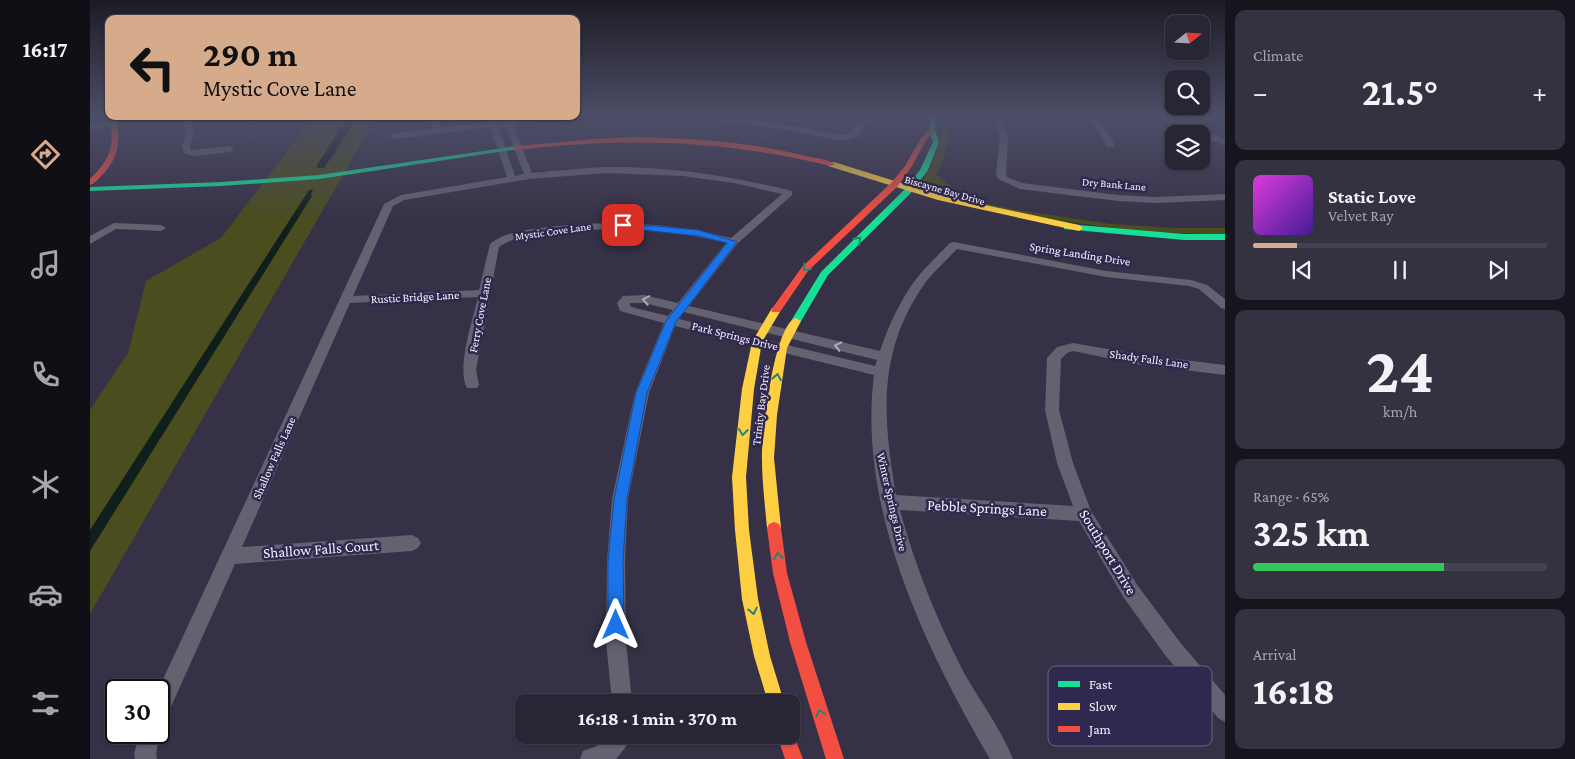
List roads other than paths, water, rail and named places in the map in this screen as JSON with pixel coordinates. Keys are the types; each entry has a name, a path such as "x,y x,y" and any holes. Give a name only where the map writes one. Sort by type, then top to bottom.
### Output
{"street":[{"path":"90,183 104,169 114,151"},
{"path":"188,151 195,153 209,151"},
{"name":"Biscayne Bay Drive","path":"90,189 299,178 374,169 486,151"},
{"path":"502,151 512,179 579,171 658,171 734,180 789,193 733,242 671,321 642,393 620,499 616,561 616,641 621,694"},
{"path":"520,151 529,176"},
{"name":"Biscayne Bay Drive","path":"763,151 816,161 908,190 1078,228 1184,238 1225,237"},
{"name":"Trinity Bay Drive","path":"774,694 762,656 750,598 739,478 742,436 757,342 785,296 805,268 892,185 908,166 916,151"},
{"name":"Trinity Bay Drive","path":"835,759 798,642 780,573 768,458 771,415 782,348 808,299 824,274 908,190 924,170 933,151"},
{"name":"Dry Bank Lane","path":"1003,151 1001,173 1003,179 1030,187 1118,198 1156,200 1225,197"},
{"name":"Shallow Falls Lane","path":"170,687 389,204 401,198 512,179"},
{"name":"Mystic Cove Lane","path":"494,246 505,238 520,234 606,225 670,229 699,233 733,242"},
{"path":"90,241 114,226 161,228"},
{"name":"Spring Landing Drive","path":"954,245 1088,271 1191,283 1203,287 1225,304"},
{"name":"Winter Springs Drive","path":"954,245 917,287 892,334 883,365 878,427 881,464 904,556 930,624 962,688 1002,759"},
{"name":"Ferry Cove Lane","path":"472,385 469,370 494,246"},
{"name":"Rustic Bridge Lane","path":"346,300 484,293"},
{"name":"Park Springs Drive","path":"636,298 681,308 790,335 883,365 782,348 631,311 624,308 623,303 627,299 636,298"},
{"name":"Shady Falls Lane","path":"1072,347 1136,359 1225,370"},
{"name":"Southport Drive","path":"1072,347 1062,350 1054,358 1052,410 1065,463 1084,514 1131,592 1187,666"},
{"name":"Pebble Springs Lane","path":"890,502 1084,514"},
{"name":"Shallow Falls Court","path":"230,556 412,543"},
{"name":"Southport Drive","path":"1212,696 1225,711"},
{"path":"146,759 149,744"},
{"path":"591,759 603,756 616,744"},
{"path":"789,744 794,759"}]}
